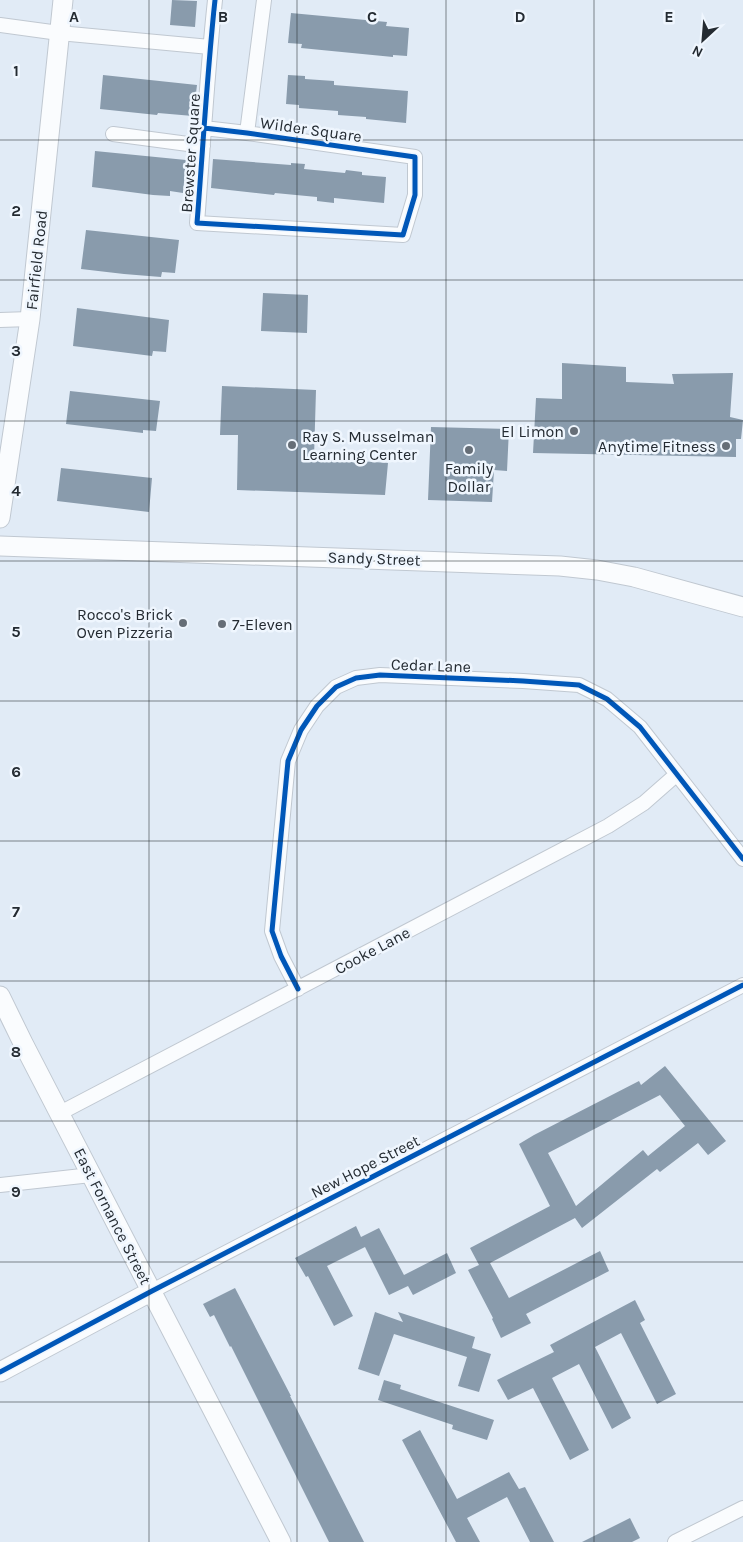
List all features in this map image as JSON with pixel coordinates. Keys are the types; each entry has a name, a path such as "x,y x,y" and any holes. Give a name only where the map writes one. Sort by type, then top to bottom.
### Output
{"main road":[{"name":"Fairfield Road","path":"0,518 30,319 62,0"},
{"name":"Sandy Street","path":"0,546 560,566 634,577 743,607"},
{"name":"East Fornance Street","path":"0,996 281,1542"},
{"name":"New Hope Street","path":"0,1372 152,1291"}],"street":[{"name":"Brewster Square","path":"215,0 198,223 403,235"},
{"path":"247,133 264,0"},
{"path":"0,26 210,47"},
{"name":"Wilder Square","path":"204,128 415,157 415,195 403,235"},
{"path":"112,134 203,146"},
{"path":"0,320 30,319"},
{"name":"Cedar Lane","path":"298,989 272,931 288,761 301,730 317,706 336,687 356,678 380,675 579,685 608,699 640,727 743,859"},
{"name":"Cooke Lane","path":"60,1113 608,826 644,803 677,774"},
{"name":"New Hope Street","path":"152,1291 743,985"},
{"path":"0,1185 91,1175"},
{"path":"675,1542 743,1508"}],"building":[{"path":"172,0 197,1 195,27 170,25"},
{"path":"291,13 387,22 386,26 409,28 407,56 393,55 393,57 301,48 302,44 288,43"},
{"path":"103,75 197,85 193,116 158,113 157,115 100,109"},
{"path":"288,75 305,76 305,79 334,81 334,85 408,91 406,123 338,115 338,111 299,108 299,105 286,104"},
{"path":"95,151 186,160 183,193 170,191 170,196 153,195 92,187"},
{"path":"213,159 291,165 291,163 305,164 304,169 345,173 346,170 362,172 362,175 386,177 384,203 334,198 334,203 317,201 317,197 275,193 274,195 211,188"},
{"path":"86,230 179,240 175,273 162,272 161,277 81,269"},
{"path":"263,293 308,295 307,333 261,331"},
{"path":"77,308 169,320 166,352 153,351 152,356 73,346"},
{"path":"562,363 626,367 626,382 674,384 672,374 733,373 730,417 743,420 741,439 736,439 736,457 533,453 536,398 562,399"},
{"name":"Ray S. Musselman Learning Center","path":"222,386 316,390 314,458 388,463 385,495 237,490 238,435 220,435"},
{"path":"70,391 160,401 156,431 143,430 143,433 66,424"},
{"name":"Family Dollar","path":"431,427 509,429 507,471 494,470 492,502 428,500"},
{"path":"61,468 152,478 149,512 57,501"},
{"path":"665,1066 726,1141 708,1155 698,1143 660,1172 657,1169 582,1228 575,1218 490,1263 509,1298 600,1251 609,1271 526,1314 531,1323 501,1338 493,1318 468,1270 479,1265 470,1248 550,1206 519,1144 639,1081 641,1085","holes":["660,1095 685,1126 648,1156 643,1150 576,1206 548,1153"]},
{"path":"356,1226 361,1237 379,1228 404,1275 447,1253 456,1273 413,1295 408,1286 389,1295 365,1247 327,1266 353,1316 334,1326 308,1276 306,1277 295,1258"},
{"path":"235,1288 364,1542 329,1542 231,1346 214,1315 210,1317 203,1304"},
{"path":"635,1300 645,1320 640,1323 676,1394 657,1404 621,1333 595,1347 631,1418 612,1429 579,1364 552,1378 589,1450 570,1460 533,1388 508,1400 497,1380 554,1352 550,1345"},
{"path":"375,1312 403,1322 398,1312 475,1337 472,1348 491,1354 479,1392 458,1386 467,1357 394,1334 379,1376 358,1369"},
{"path":"384,1380 401,1385 400,1389 494,1420 487,1440 452,1429 453,1425 378,1400"},
{"path":"420,1430 457,1499 509,1472 519,1489 525,1487 554,1542 530,1542 507,1497 467,1518 480,1542 456,1542 402,1440"},
{"path":"630,1518 640,1538 632,1542 582,1542"}],"cycle path":[{"path":"204,128 415,157 415,195 403,235 197,223 207,83 215,0"},
{"path":"298,989 281,956 272,931 288,761 301,730 317,706 336,687 356,678 380,675 579,685 607,699 640,727 743,859"},
{"path":"0,1372 152,1291 743,985"}],"place":[{"name":"El Limon","path":"574,431"},
{"name":"Ray S. Musselman Learning Center","path":"292,445"},
{"name":"Anytime Fitness","path":"726,446"},
{"name":"Family Dollar","path":"469,450"},
{"name":"Rocco's Brick Oven Pizzeria","path":"183,623"},
{"name":"7-Eleven","path":"222,624"}]}
